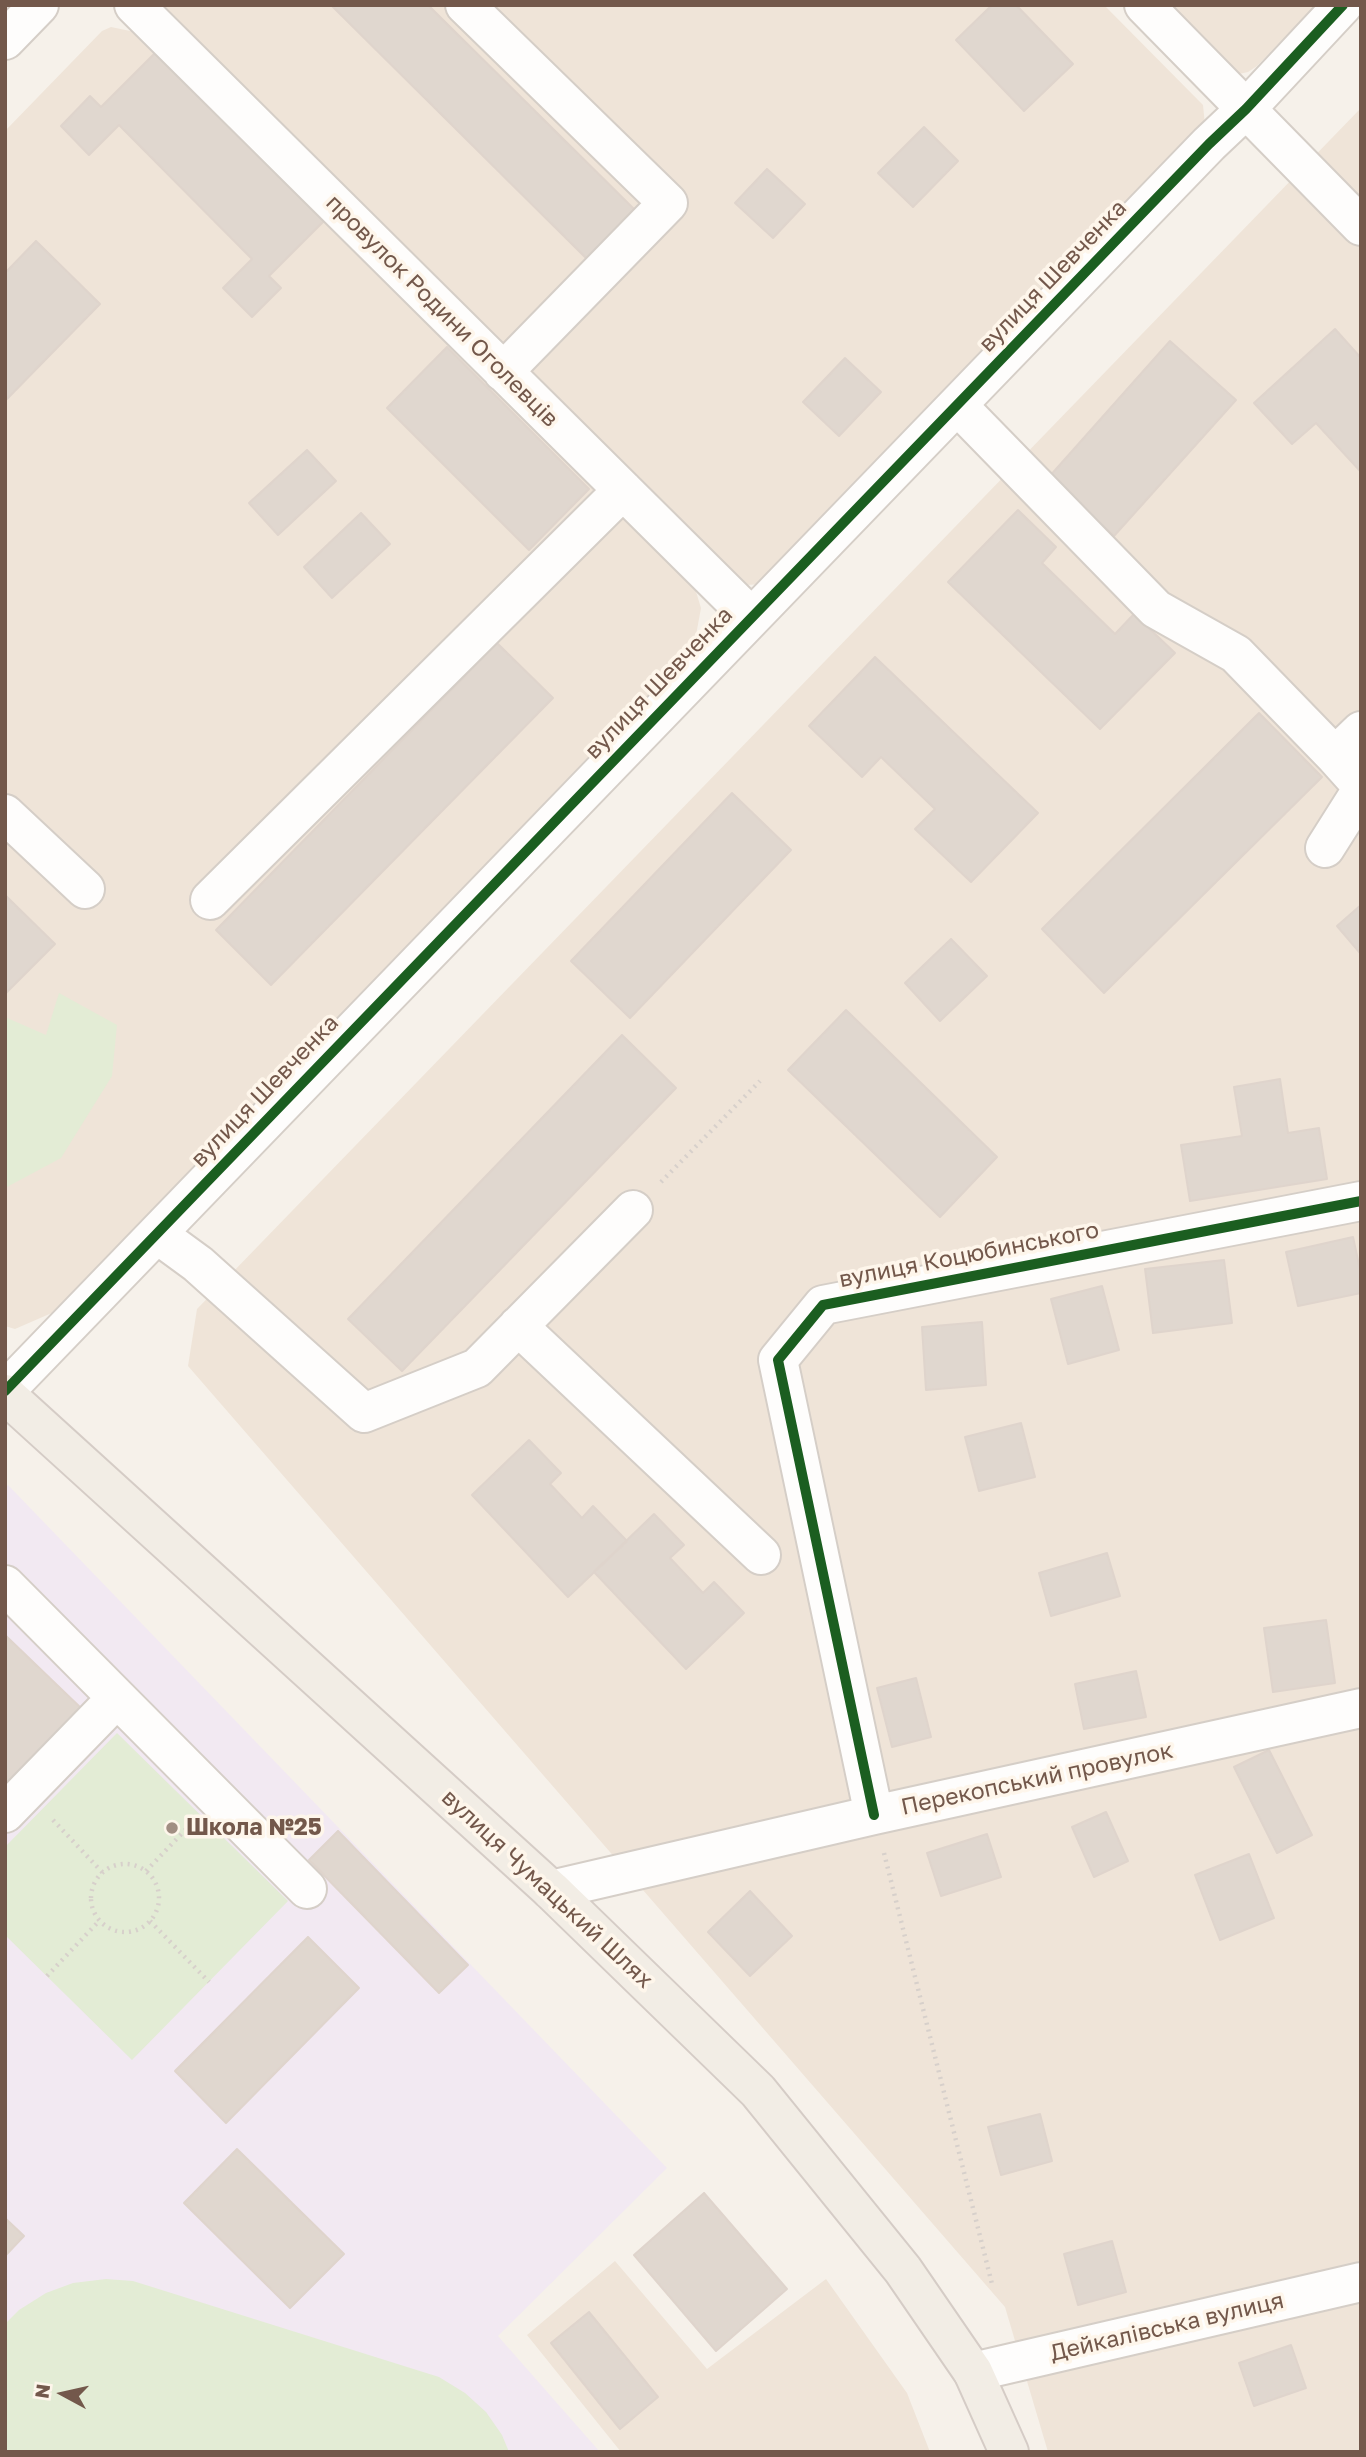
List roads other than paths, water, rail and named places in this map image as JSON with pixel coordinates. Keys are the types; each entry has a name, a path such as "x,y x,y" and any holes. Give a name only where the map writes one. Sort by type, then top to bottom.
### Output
{"main road":[{"name":"вулиця Чумацький Шлях","path":"5,1392 551,1890 758,2091 903,2270 974,2372 1009,2452"}],"street":[{"path":"5,40 39,5"},
{"name":"провулок Родини Оголевців","path":"134,5 751,617"},
{"path":"465,5 668,203 503,372"},
{"path":"1144,5 1361,226"},
{"name":"вулиця Шевченка","path":"5,1392 751,617 1246,109 1343,5"},
{"path":"957,405 1156,608 1236,654 1348,744 1361,785"},
{"path":"210,900 623,490"},
{"path":"1325,848 1361,791"},
{"path":"5,814 85,889"},
{"name":"вулиця Коцюбинського","path":"874,1815 778,1360 823,1305 1361,1201"},
{"path":"157,1234 198,1264 364,1413 477,1368 633,1210"},
{"path":"518,1326 761,1555"},
{"path":"5,1585 307,1888"},
{"path":"15,1803 117,1698"},
{"name":"Перекопський провулок","path":"551,1890 874,1815 1361,1708"},
{"name":"Дейкалівська вулиця","path":"974,2372 1361,2282"}],"place":[{"name":"Школа №25","path":"172,1828"}]}
